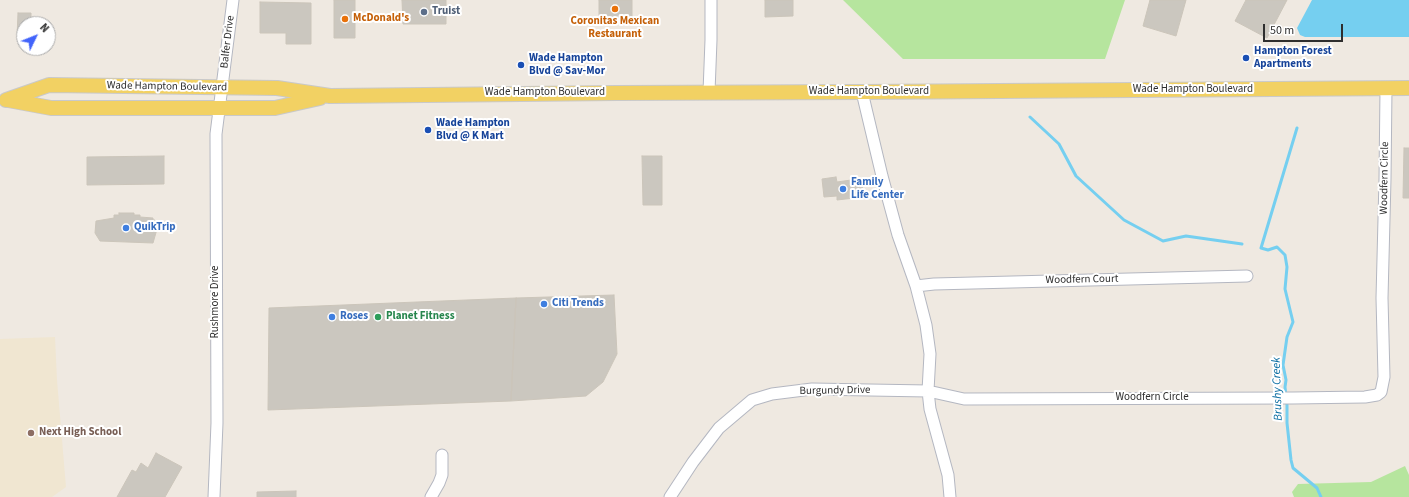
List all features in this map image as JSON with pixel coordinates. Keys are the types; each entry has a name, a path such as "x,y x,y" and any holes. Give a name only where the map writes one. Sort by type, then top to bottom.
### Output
{"main road":[{"name":"Wade Hampton Boulevard","path":"3,100 49,85 277,88 330,96 1409,88"},
{"name":"Wade Hampton Boulevard","path":"3,100 51,108 275,108 330,96"}],"street":[{"name":"Balfer Drive","path":"220,107 233,0"},
{"path":"708,92 711,40 711,0"},
{"name":"Woodfern Circle","path":"928,391 964,399 1288,398 1365,397 1378,395 1381,392 1384,377 1382,298 1386,89"},
{"path":"862,92 898,235 916,286 926,325 930,354 928,391 930,409 948,475 950,497"},
{"name":"Rushmore Drive","path":"214,497 217,423 215,165 216,134 220,107"},
{"name":"Woodfern Court","path":"916,286 934,284 1247,276"},
{"name":"Burgundy Drive","path":"670,497 710,439 724,424 752,400 772,394 812,389 928,391"},
{"path":"431,497 442,475 442,455"}],"shaded area":[{"name":"Next High School","path":"55,337 66,487 52,497 0,497 0,339"}],"green space":[{"path":"843,0 1125,0 1105,59 903,59"},
{"path":"1405,466 1409,475 1409,497 1294,497 1292,492 1298,484 1371,482"}],"water":[{"path":"1312,0 1409,0 1409,37 1305,37 1300,35 1297,28"}],"building":[{"name":"McDonald's","path":"334,0 355,0 355,38 334,38"},
{"name":"Truist","path":"402,0 446,0 446,24 403,24"},
{"name":"Coronitas Mexican Restaurant","path":"599,0 632,0 632,18 599,19"},
{"path":"765,0 793,0 793,16 765,17"},
{"path":"1150,0 1186,0 1176,36 1143,26"},
{"path":"1246,0 1287,0 1267,38 1235,21"},
{"path":"260,2 311,3 311,44 286,44 286,33 260,33"},
{"path":"18,13 31,13 31,16 18,16"},
{"path":"1404,148 1409,148 1409,198 1403,198"},
{"path":"164,156 164,184 87,185 87,157"},
{"path":"642,156 662,156 662,205 643,205"},
{"name":"Family Life Center","path":"836,177 837,182 851,180 851,183 862,182 863,197 837,200 837,196 824,197 822,179"},
{"name":"QuikTrip","path":"119,213 134,213 134,215 140,215 140,217 153,218 157,229 153,243 100,241 95,233 96,221 114,218 114,215 119,215"},
{"path":"614,295 617,354 603,382 586,396 511,401 516,298"},
{"path":"516,298 511,401 268,410 269,308"},
{"path":"156,453 182,467 165,497 117,497 132,470 136,472 141,463 148,468"},
{"path":"296,491 296,497 257,497 257,492"}],"waterway":[{"path":"1030,117 1059,144 1076,176 1124,220 1163,241 1186,236 1242,244"},
{"name":"Brushy Creek","path":"1297,128 1261,248 1268,250 1277,247 1285,255 1287,267 1285,289 1293,322 1287,337 1283,365 1286,380 1287,423 1291,460 1293,468 1317,488 1321,497"}],"place":[{"name":"Coronitas Mexican Restaurant","path":"615,9"},
{"name":"Truist","path":"424,12"},
{"name":"McDonald's","path":"345,19"},
{"name":"Hampton Forest Apartments","path":"1246,58"},
{"name":"Wade Hampton Blvd @ Sav-Mor","path":"521,65"},
{"name":"Wade Hampton Blvd @ K Mart","path":"428,130"},
{"name":"Family Life Center","path":"843,189"},
{"name":"QuikTrip","path":"126,228"},
{"name":"Citi Trends","path":"544,304"},
{"name":"Roses","path":"332,317"},
{"name":"Planet Fitness","path":"378,317"},
{"name":"Next High School","path":"31,433"}]}
